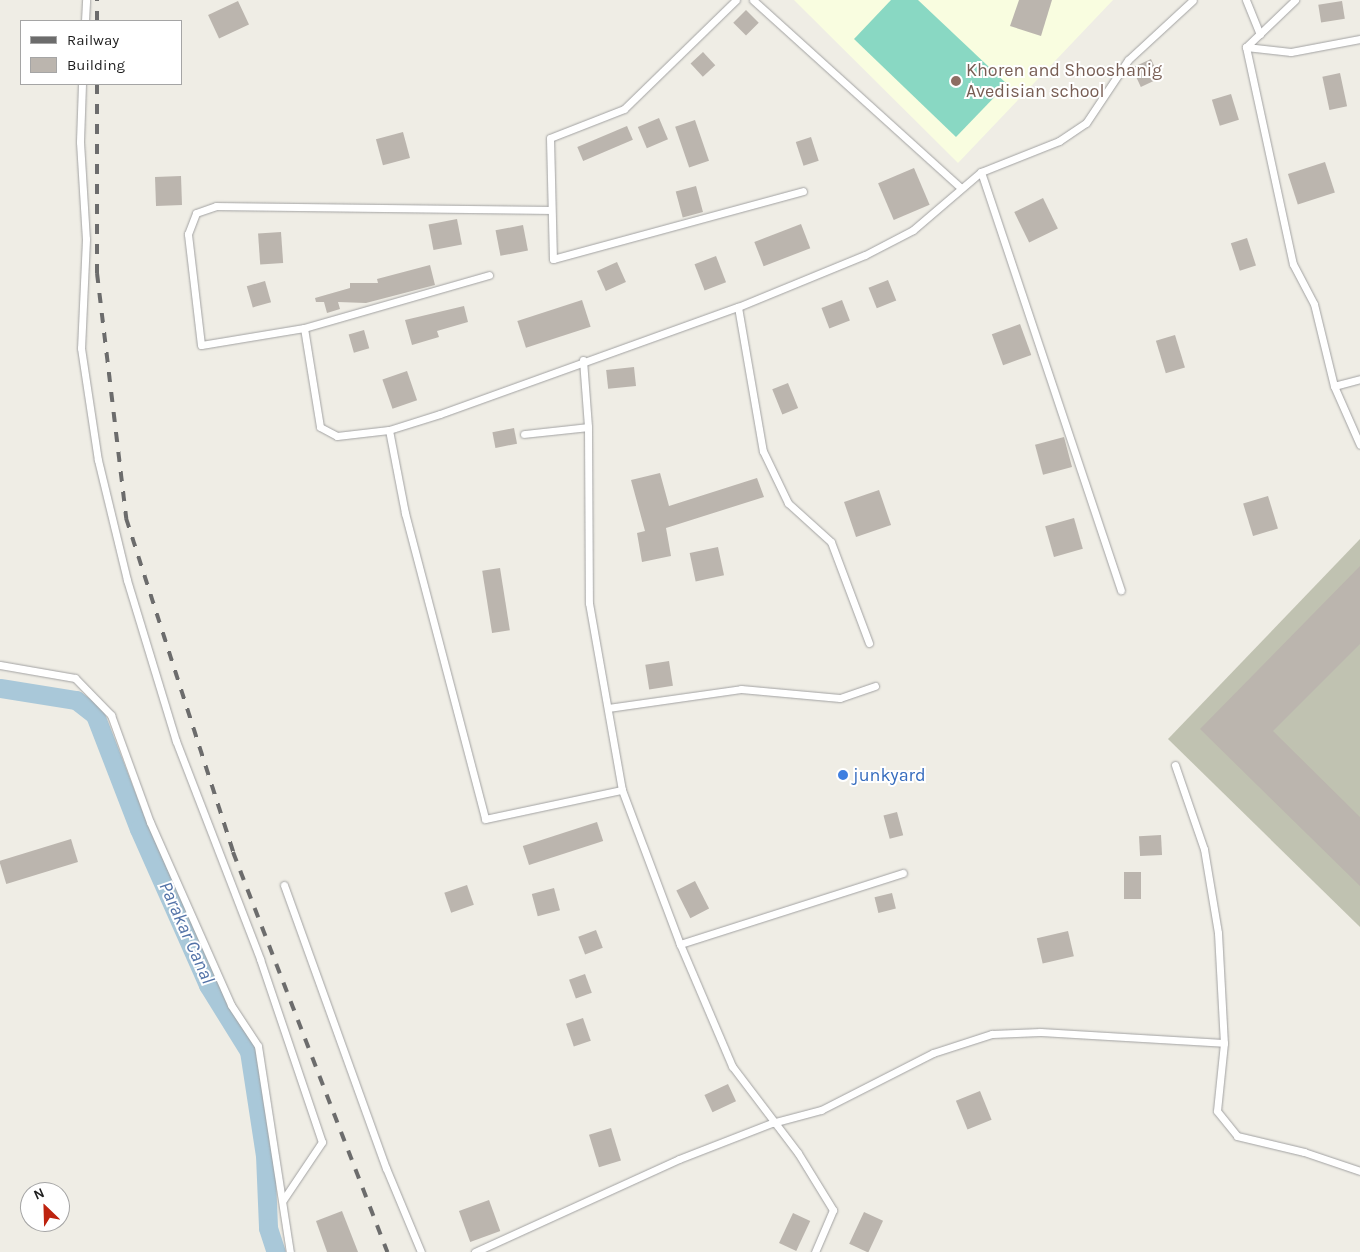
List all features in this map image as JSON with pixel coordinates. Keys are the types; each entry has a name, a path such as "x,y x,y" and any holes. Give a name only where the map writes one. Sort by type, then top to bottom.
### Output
{"lane":[{"path":"85,20 86,0"},
{"path":"736,0 624,109 550,138 550,210 553,259 802,191"},
{"path":"754,0 961,188"},
{"path":"304,328 320,427 337,436 389,430 537,380 583,360 738,307 865,255 912,230 981,172 1059,141 1086,123 1128,60 1193,0"},
{"path":"1246,0 1260,34"},
{"path":"1246,48 1295,0"},
{"path":"1246,48 1290,52 1360,39"},
{"path":"1246,48 1293,264 1314,304 1334,386 1360,445"},
{"path":"82,85 80,142 86,239 81,348 98,460 127,580 176,741 260,959 322,1142 283,1200"},
{"path":"981,172 1121,590"},
{"path":"489,275 304,328 201,345 188,234 196,213 216,206 550,210"},
{"path":"738,307 764,450 788,503 831,542 869,643"},
{"path":"583,360 588,427 589,603 595,656 608,708 622,790 680,944 732,1066 772,1123 798,1154 833,1210 815,1252"},
{"path":"1334,386 1360,379"},
{"path":"524,434 588,427"},
{"path":"389,430 407,522 485,819 622,790"},
{"path":"0,665 75,678 111,715 150,822 231,1005 258,1046 290,1252"},
{"path":"608,708 741,689 840,698 875,686"},
{"path":"1175,764 1204,849 1218,933 1224,1043 1217,1111 1237,1136 1304,1152 1360,1171"},
{"path":"680,944 903,873"},
{"path":"284,885 386,1168 422,1252"},
{"path":"475,1252 679,1159 772,1123 821,1110 933,1053 992,1034 1040,1032 1224,1043"}],"shaded area":[{"name":"Khoren and Shooshanig Avedisian school","path":"794,0 1113,0 958,163"},
{"path":"1360,539 1360,927 1168,739"}],"green space":[{"path":"891,0 918,0 1007,84 956,137 854,39"}],"building":[{"path":"1019,0 1052,0 1041,36 1010,26"},
{"path":"238,1 249,25 219,39 208,15"},
{"path":"1342,1 1345,19 1321,23 1318,5"},
{"path":"746,10 759,23 746,35 733,23"},
{"path":"703,52 715,65 703,77 691,64"},
{"path":"1151,59 1160,78 1141,87 1132,68"},
{"path":"1340,73 1347,106 1329,110 1322,77"},
{"path":"1231,94 1239,120 1220,126 1212,100"},
{"path":"659,118 668,139 647,148 638,127"},
{"path":"695,120 709,161 689,167 675,127"},
{"path":"627,126 633,140 583,161 577,147"},
{"path":"403,132 410,158 383,165 376,139"},
{"path":"811,137 819,161 804,166 796,142"},
{"path":"1325,162 1335,192 1298,204 1288,174"},
{"path":"914,168 930,205 894,220 878,183"},
{"path":"181,176 182,205 156,206 155,177"},
{"path":"696,186 703,212 683,218 676,191"},
{"path":"1043,198 1058,229 1029,243 1014,212"},
{"path":"457,219 462,245 433,250 429,225"},
{"path":"801,224 810,248 764,266 754,242"},
{"path":"523,225 528,251 500,256 496,230"},
{"path":"281,232 283,263 260,265 258,234"},
{"path":"1247,238 1256,266 1240,271 1231,243"},
{"path":"716,256 726,282 705,290 695,264"},
{"path":"617,262 626,282 606,291 597,271"},
{"path":"430,265 435,285 366,303 338,302 340,309 327,313 324,302 316,302 315,298 350,288 350,283 378,283 377,279"},
{"path":"888,280 896,300 877,308 869,288"},
{"path":"265,281 271,302 253,307 247,286"},
{"path":"582,300 591,327 526,348 517,321"},
{"path":"842,300 850,321 829,328 821,308"},
{"path":"464,306 468,322 437,331 439,337 412,345 405,320"},
{"path":"1020,324 1031,355 1003,365 992,334"},
{"path":"364,330 369,348 354,353 349,334"},
{"path":"1175,335 1185,368 1166,373 1156,341"},
{"path":"634,367 636,386 608,389 606,370"},
{"path":"407,371 417,400 393,409 382,379"},
{"path":"788,383 798,408 782,414 772,389"},
{"path":"514,428 517,444 495,448 492,432"},
{"path":"1064,437 1072,467 1043,475 1035,445"},
{"path":"660,473 669,506 757,478 764,497 666,528 671,556 642,562 637,533 645,531 631,480"},
{"path":"879,490 891,525 856,537 844,502"},
{"path":"1268,496 1278,529 1253,536 1243,504"},
{"path":"1074,518 1083,549 1054,557 1045,526"},
{"path":"718,547 724,575 696,581 690,553"},
{"path":"1360,566 1360,644 1273,731 1360,817 1360,886 1200,729"},
{"path":"500,568 510,630 492,633 482,571"},
{"path":"669,661 673,686 649,689 645,665"},
{"path":"897,812 903,835 890,839 883,816"},
{"path":"597,822 603,841 529,865 523,846"},
{"path":"1161,835 1162,855 1140,856 1139,836"},
{"path":"71,839 78,862 6,884 0,861"},
{"path":"1124,872 1141,872 1141,899 1124,899"},
{"path":"695,881 709,909 690,918 676,891"},
{"path":"467,885 474,905 451,913 444,893"},
{"path":"554,888 560,910 538,916 532,894"},
{"path":"892,893 896,909 878,913 875,897"},
{"path":"596,930 603,948 585,955 578,937"},
{"path":"1068,931 1074,956 1043,964 1037,938"},
{"path":"585,974 592,993 576,999 569,980"},
{"path":"583,1018 591,1041 574,1047 566,1024"},
{"path":"728,1084 736,1101 712,1112 704,1095"},
{"path":"980,1091 992,1120 968,1129 956,1101"},
{"path":"611,1128 621,1161 599,1167 589,1135"},
{"path":"489,1200 500,1231 470,1242 459,1211"},
{"path":"342,1211 358,1252 327,1252 316,1221"},
{"path":"864,1212 883,1221 869,1252 849,1244"},
{"path":"793,1213 810,1221 796,1251 779,1243"}],"waterway":[{"name":"Parakar Canal","path":"0,688 76,700 95,715 139,829 208,985 249,1051 265,1155 268,1228 276,1252"}],"railway":[{"path":"97,0 97,20"},
{"path":"97,85 97,273 126,518 233,852 387,1252"}],"place":[{"name":"Khoren and Shooshanig Avedisian school","path":"956,81"},
{"name":"junkyard","path":"843,775"}]}
